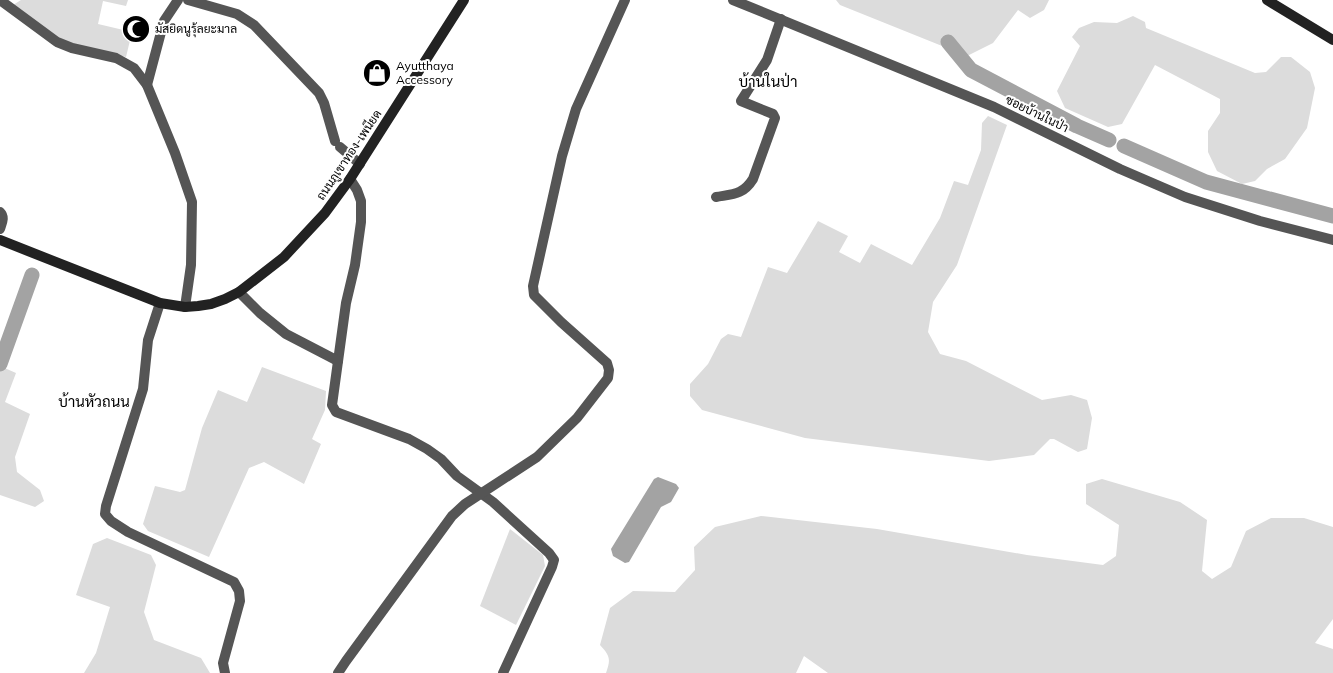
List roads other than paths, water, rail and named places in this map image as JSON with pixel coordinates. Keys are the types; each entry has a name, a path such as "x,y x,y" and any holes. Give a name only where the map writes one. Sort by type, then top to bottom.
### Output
{"street":[{"path":"0,0 57,42 72,48 116,58 134,68 147,85 175,153 192,202 192,265 184,307"},
{"path":"147,85 164,21 178,0"},
{"path":"188,0 237,14 254,25 319,93 338,144 360,164"},
{"name":"ถนนภูเขาทอง-เพนียด","path":"0,240 160,303 184,307 198,306 211,304 239,292 284,256 325,213 360,164 464,0"},
{"path":"338,673 452,516 464,504 537,457 577,418 608,378 609,370 607,363 534,295 533,286 562,156 576,110 625,0"},
{"name":"ซอยบ้านในป่า","path":"733,0 994,107 1120,169 1185,197 1260,221 1333,240"},
{"path":"1267,0 1333,40"},
{"path":"716,197 740,193 748,187 753,179 775,118 773,114 741,101 767,60 781,19"},
{"path":"350,179 357,190 360,201 361,222 355,265 346,303 332,405 336,412 409,439 427,449 441,459 458,476 493,502 550,553 554,560 552,567 503,673"},
{"path":"0,212 3,219 0,229"},
{"path":"239,292 260,313 286,334 338,361"},
{"path":"160,303 148,340 143,389 105,514 111,522 128,532 234,582 239,591 240,601 224,663 226,673"}],"waterway":[{"path":"948,42 971,70 1077,126 1109,140"},
{"path":"1124,146 1206,182 1333,216"},
{"path":"0,364 32,275"}],"place":[{"name":"มัสยิดนูรุ้ลยะมาล","path":"136,29"},
{"name":"Ayutthaya Accessory","path":"377,73"}],"district":[{"name":"บ้านในป่า","path":"768,82"},
{"name":"บ้านหัวถนน","path":"94,402"}]}
